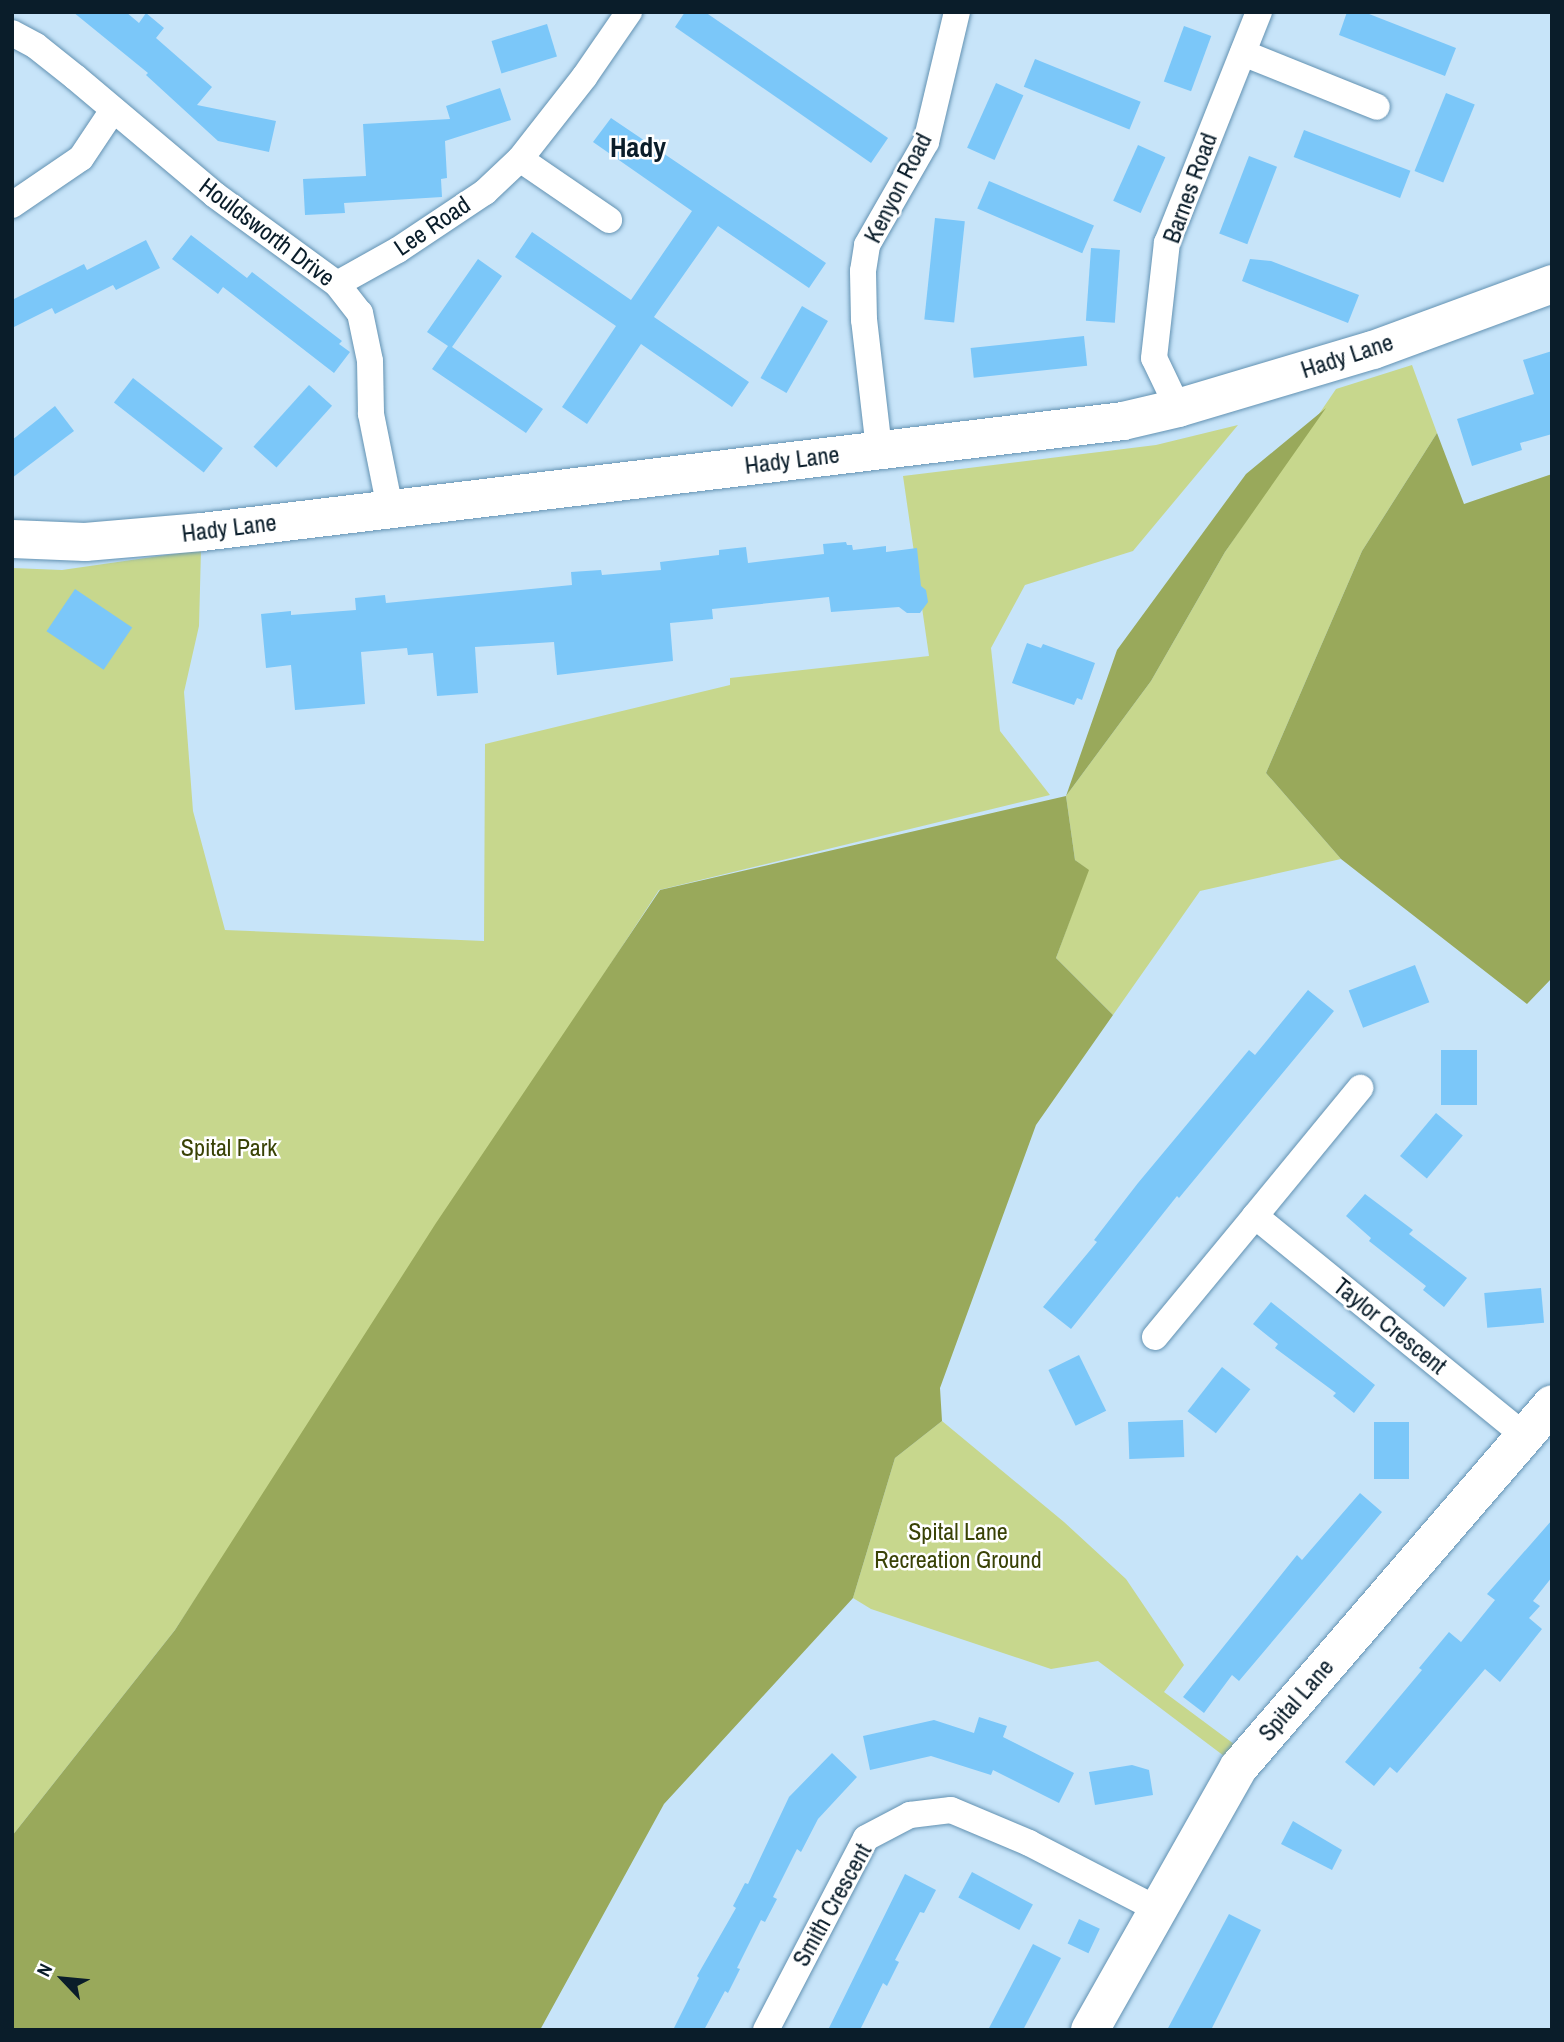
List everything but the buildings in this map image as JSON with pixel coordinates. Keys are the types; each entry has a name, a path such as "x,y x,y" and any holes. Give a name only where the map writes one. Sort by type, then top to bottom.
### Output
{"street":[{"name":"Lee Road","path":"337,284 398,250 485,191 520,159 585,76 629,12"},
{"name":"Kenyon Road","path":"879,449 864,320 863,271 867,246 926,142 957,12"},
{"name":"Barnes Road","path":"1178,408 1154,358 1167,243 1259,12"},
{"name":"Houldsworth Drive","path":"12,33 36,46 215,195 337,284 360,313 370,361 371,414 390,508"},
{"path":"1243,53 1377,107"},
{"path":"12,205 81,158 113,110"},
{"path":"520,159 609,220"},
{"name":"Hady Lane","path":"12,539 85,542 202,532 1123,421 1178,408 1373,349 1552,284"},
{"path":"1155,1337 1360,1088"},
{"name":"Taylor Crescent","path":"1255,1216 1525,1436"},
{"name":"Spital Lane","path":"1090,2030 1238,1767 1552,1405"},
{"name":"Smith Crescent","path":"766,2030 866,1838 910,1815 951,1810 1029,1843 1157,1909"}],"green space":[{"path":"1412,365 1437,433 1362,551 1266,773 1341,859 1200,891 1113,1015 1056,958 1088,870 1075,860 1066,796 1151,681 1225,552 1336,389"},
{"path":"1326,408 1225,552 1151,681 1066,796 1117,650 1246,474"},
{"name":"Spital Park","path":"1238,425 1133,551 1025,585 991,648 1000,731 1050,795 659,890 175,1630 12,1836 12,568 62,570 201,550 199,626 184,692 193,811 225,930 484,941 485,744 730,685 730,678 929,656 903,476 1156,445"},
{"path":"1437,433 1464,504 1552,474 1552,978 1527,1004 1341,859 1266,773 1362,551"},
{"path":"1066,796 1075,860 1089,870 1056,958 1113,1015 1036,1125 940,1388 942,1421 895,1458 853,1598 664,1804 540,2030 12,2030 12,1836 175,1630 436,1223 660,890"},
{"name":"Spital Lane Recreation Ground","path":"942,1421 1064,1522 1126,1579 1184,1665 1164,1692 1234,1744 1224,1756 1098,1661 1051,1669 871,1609 853,1598 895,1458"}],"district":[{"name":"Hady","path":"638,147"}]}
